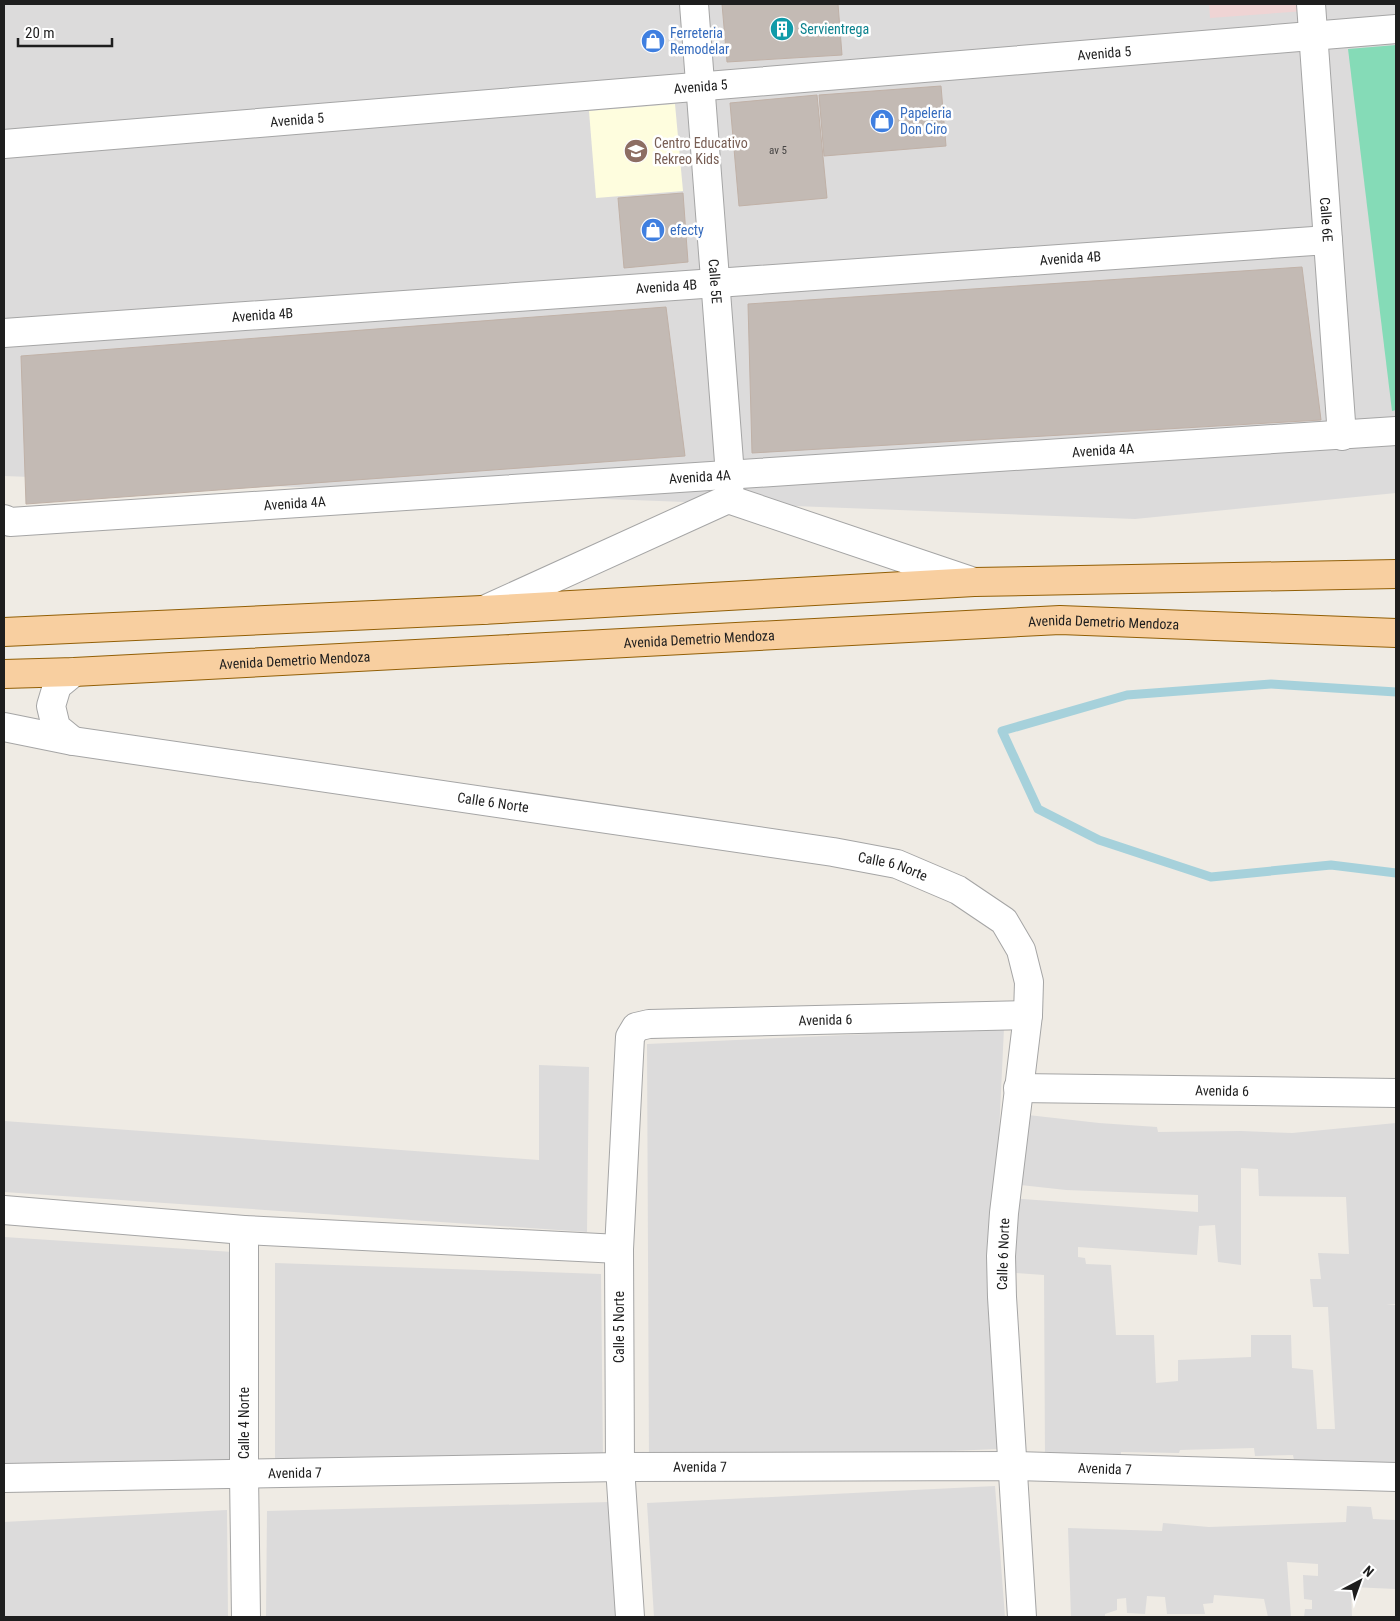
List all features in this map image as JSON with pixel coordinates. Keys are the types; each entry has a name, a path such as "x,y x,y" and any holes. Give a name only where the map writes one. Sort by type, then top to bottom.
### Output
{"main road":[{"path":"4,632 482,610 974,582 1396,574"},
{"name":"Avenida Demetrio Mendoza","path":"4,674 74,672 1060,620 1396,633"}],"street":[{"name":"Calle 5E","path":"694,4 729,487"},
{"name":"Calle 6E","path":"1311,4 1342,436"},
{"name":"Avenida 5","path":"4,144 1396,29"},
{"name":"Avenida 4B","path":"4,333 1328,240"},
{"name":"Avenida 4A","path":"4,518 10,522 729,487 1396,431"},
{"path":"482,610 729,487 974,582"},
{"path":"73,742 56,727 51,706 58,686 74,672"},
{"name":"Calle 6 Norte","path":"4,727 73,742 823,850 897,864 958,890 1004,921 1021,950 1029,982 1028,1015 1018,1088 1001,1256 1022,1617"},
{"name":"Avenida 6","path":"630,1037 636,1027 649,1024 1028,1015"},
{"name":"Calle 5 Norte","path":"630,1037 619,1249 620,1467 630,1617"},
{"name":"Avenida 6","path":"1018,1088 1396,1093"},
{"path":"4,1210 244,1230 619,1249"},
{"name":"Calle 4 Norte","path":"244,1230 246,1617"},
{"name":"Avenida 7","path":"4,1478 620,1467 1012,1466 1396,1477"}],"shaded area":[{"path":"4,4 1396,4 1396,493 1135,519 4,476"},
{"path":"1209,4 1305,4 1305,11 1210,18"},
{"name":"Centro Educativo Rekreo Kids","path":"675,104 683,191 596,198 589,111"},
{"path":"1004,1028 994,1239 997,1449 649,1464 647,1044"},
{"path":"539,1065 589,1067 587,1232 4,1192 4,1121 539,1160"},
{"path":"1019,1114 1157,1127 1158,1132 1241,1131 1292,1133 1396,1123 1396,1304 1386,1305 1396,1305 1396,1469 1296,1470 1293,1455 1255,1456 1254,1448 1180,1450 1179,1453 1121,1452 1121,1462 1045,1459 1044,1275 1003,1272 1010,1198 1198,1212 1198,1195 1066,1190 1012,1184","holes":["1241,1168 1258,1169 1259,1196 1346,1197 1349,1254 1318,1253 1321,1279 1310,1279 1313,1307 1328,1307 1335,1429 1317,1429 1313,1370 1292,1368 1291,1335 1251,1335 1251,1357 1178,1360 1178,1381 1156,1383 1154,1335 1116,1335 1111,1265 1086,1264 1085,1258 1078,1257 1078,1247 1197,1255 1199,1226 1215,1225 1218,1262 1241,1265"]},
{"path":"4,1237 233,1252 234,1470 4,1467"},
{"path":"275,1263 601,1274 603,1460 275,1464"},
{"path":"995,1486 1005,1617 654,1617 647,1503"},
{"path":"610,1502 618,1617 266,1617 267,1511"},
{"path":"1347,1506 1371,1507 1373,1519 1396,1520 1396,1589 1351,1587 1352,1617 1304,1617 1305,1609 1312,1609 1312,1600 1304,1599 1303,1575 1318,1576 1318,1564 1287,1562 1291,1617 1268,1617 1264,1599 1214,1595 1213,1603 1203,1604 1205,1614 1167,1614 1165,1597 1147,1596 1145,1614 1127,1613 1126,1598 1117,1599 1117,1610 1105,1614 1105,1617 1071,1617 1068,1528 1162,1531 1163,1523 1209,1527 1346,1522"},
{"path":"227,1510 228,1617 4,1617 4,1522"}],"green space":[{"path":"1396,45 1396,410 1392,411 1348,49"}],"building":[{"name":"Servientrega","path":"722,4 838,4 842,55 727,62"},
{"name":"Papeleria Don Ciro","path":"941,86 946,146 824,156 819,95"},
{"path":"817,95 827,198 739,206 730,103"},
{"name":"efecty","path":"683,193 688,262 624,268 618,198"},
{"path":"1302,267 1321,420 752,453 748,304"},
{"path":"666,307 685,456 26,504 21,356"}],"waterway":[{"path":"1396,692 1271,684 1127,695 1002,731 1038,809 1099,840 1211,877 1331,865 1396,873"}],"place":[{"name":"Servientrega","path":"782,29"},
{"name":"Ferreteria Remodelar","path":"653,41"},
{"name":"Papeleria Don Ciro","path":"882,121"},
{"name":"Centro Educativo Rekreo Kids","path":"636,151"},
{"name":"efecty","path":"653,230"}]}
